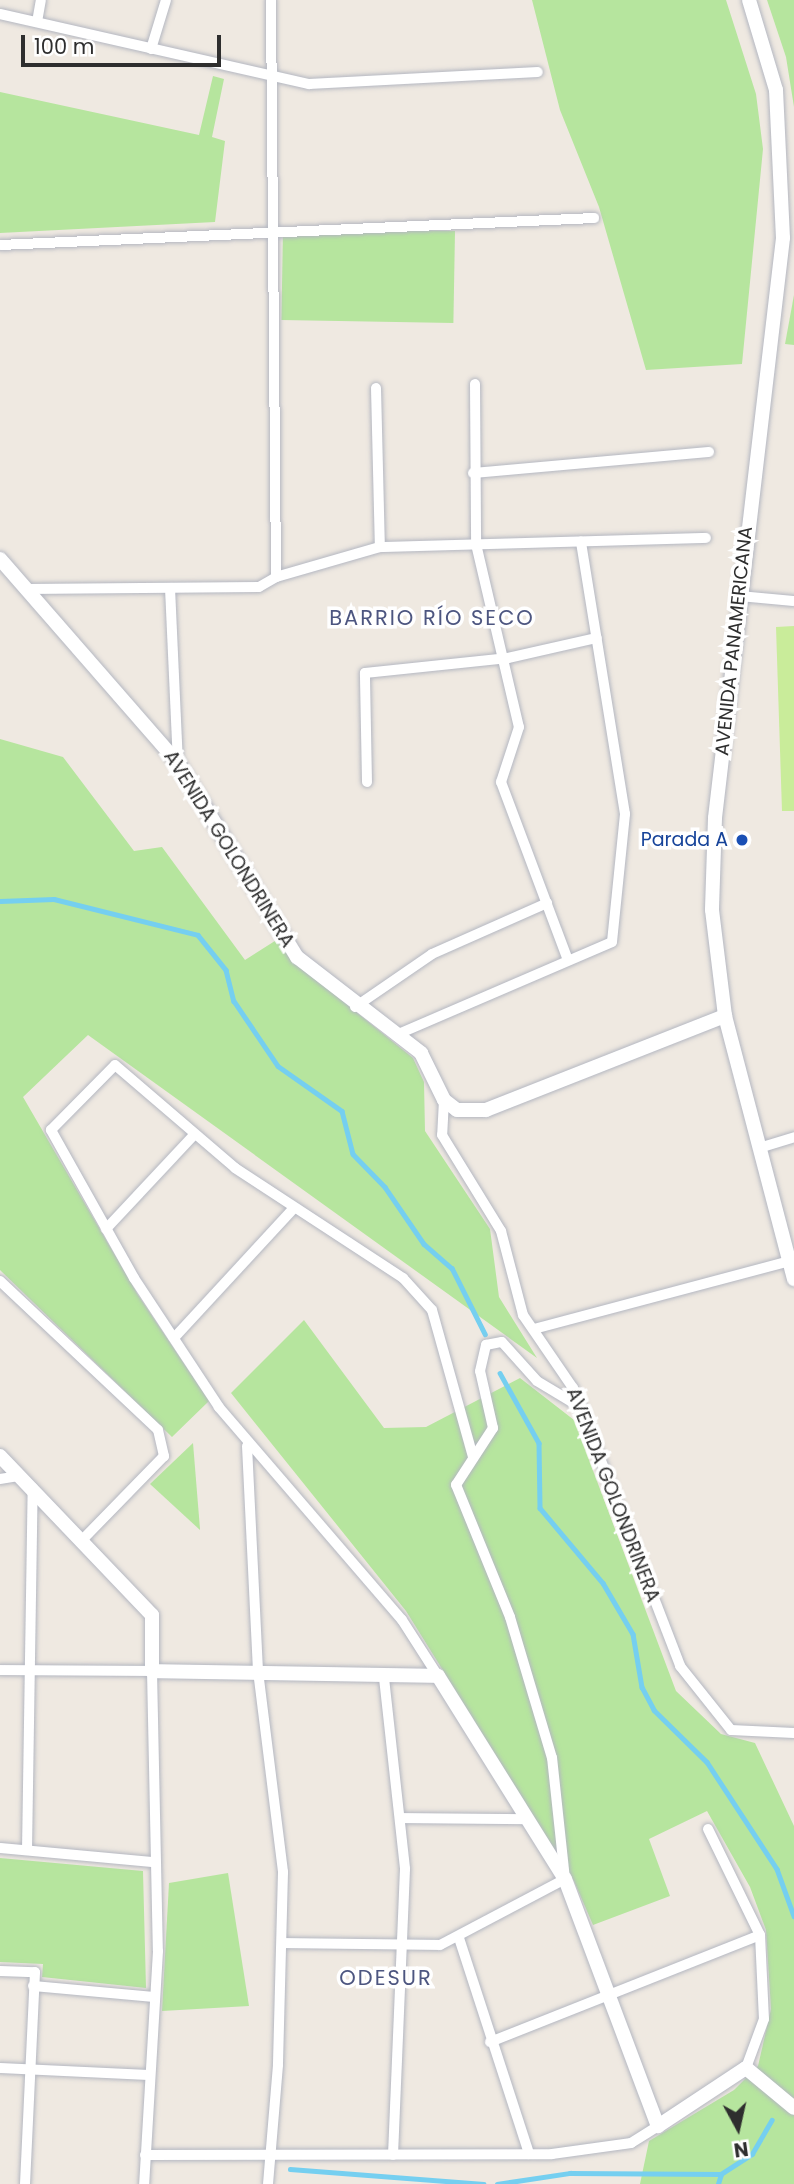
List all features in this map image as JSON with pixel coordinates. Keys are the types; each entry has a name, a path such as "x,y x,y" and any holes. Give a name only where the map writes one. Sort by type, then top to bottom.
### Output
{"street":[{"path":"37,22 41,0"},
{"path":"152,49 166,0"},
{"path":"271,0 274,80 276,577"},
{"name":"AVENIDA PANAMERICANA","path":"749,0 776,90 783,237 739,596 713,848 712,910 725,1016 792,1261 794,1279"},
{"path":"0,14 274,80 309,84 538,72"},
{"path":"0,245 273,229 594,218"},
{"path":"475,384 473,473 476,544 508,658 519,727 501,782 568,960"},
{"path":"376,388 380,547"},
{"path":"473,473 709,453"},
{"path":"26,589 259,587 276,577 380,547 706,538"},
{"path":"396,1035 612,942 625,814 581,542"},
{"name":"AVENIDA GOLONDRINERA","path":"0,559 178,763 281,935 313,974 421,1053 444,1100 442,1135 501,1231 517,1299 582,1408 667,1638 695,1689 731,1730 794,1733"},
{"path":"170,588 178,763"},
{"path":"739,596 794,601"},
{"path":"367,782 365,673 508,658 597,638"},
{"path":"355,1007 432,954 547,903"},
{"path":"444,1100 457,1110 486,1110 725,1016"},
{"path":"473,1457 432,1310 421,1294 294,1208 194,1135 115,1065 51,1130 106,1229 174,1338 247,1446 402,1620 565,1879 658,2126"},
{"path":"106,1229 194,1135"},
{"path":"759,1148 794,1137"},
{"path":"174,1338 294,1208"},
{"path":"534,1329 792,1261"},
{"path":"0,1281 158,1430 164,1456 80,1542"},
{"path":"565,1879 552,1758 510,1617 457,1495 459,1476 493,1428 480,1371 483,1350 494,1340 537,1381 582,1408"},
{"path":"247,1446 258,1671 283,1872 284,1943 268,2184"},
{"path":"0,1456 152,1615 155,1997 144,2184"},
{"path":"0,1479 20,1476"},
{"path":"27,1850 33,1488"},
{"path":"0,1670 258,1671 384,1678 438,1676"},
{"path":"384,1678 405,1869 399,1948 393,2155"},
{"path":"400,1818 527,1819"},
{"path":"145,2155 270,2157 529,2154 631,2143 747,2068 764,2019 760,1935 708,1829"},
{"path":"0,1848 152,1862"},
{"path":"284,1943 399,1948 458,1938 565,1879"},
{"path":"490,2042 760,1935"},
{"path":"458,1938 529,2154"},
{"path":"0,1971 35,1972 26,2069 25,2184"},
{"path":"33,1986 155,1997"},
{"path":"0,2068 149,2075"},
{"path":"747,2068 794,2108"}],"green space":[{"path":"532,0 726,0 756,94 763,149 742,364 646,370 599,207 560,110"},
{"path":"767,0 794,0 794,107 786,57"},
{"path":"213,76 224,79 212,137 225,141 215,222 0,233 0,92 199,135"},
{"path":"283,228 455,231 453,323 281,320"},
{"path":"794,295 794,345 785,344"},
{"path":"794,626 794,811 782,811 776,627"},
{"path":"0,739 63,757 134,851 162,847 245,960 278,939 308,973 413,1058 424,1082 425,1131 490,1229 499,1297 537,1358 88,1035 23,1097 138,1295 209,1401 172,1437 0,1270"},
{"path":"304,1320 384,1428 426,1427 520,1378 574,1420 676,1691 721,1734 755,1743 794,1826 794,2184 640,2184 649,2141 734,2090 758,2066 771,2009 766,1930 750,1887 707,1811 649,1839 670,1896 593,1925 574,1881 406,1611 231,1393"},
{"path":"193,1443 200,1529 200,1530 150,1484"},
{"path":"0,1858 143,1871 146,1988 42,1977 43,1964 0,1962"},
{"path":"228,1873 249,2006 162,2011 169,1883"}],"waterway":[{"path":"0,901 54,899 198,935 226,970 234,1001 278,1066 342,1111 353,1154 385,1187 424,1244 452,1268 485,1334"},
{"path":"500,1373 539,1443 540,1508 603,1583 633,1634 642,1687 654,1710 707,1762 777,1869 794,1916"},
{"path":"718,2184 721,2174 752,2154 772,2120"},
{"path":"290,2169 483,2184"},
{"path":"497,2184 570,2173 721,2174"}],"place":[{"name":"Parada A","path":"742,840"}],"district":[{"name":"BARRIO RÍO SECO","path":"432,618"},
{"name":"ODESUR","path":"386,1978"}]}
